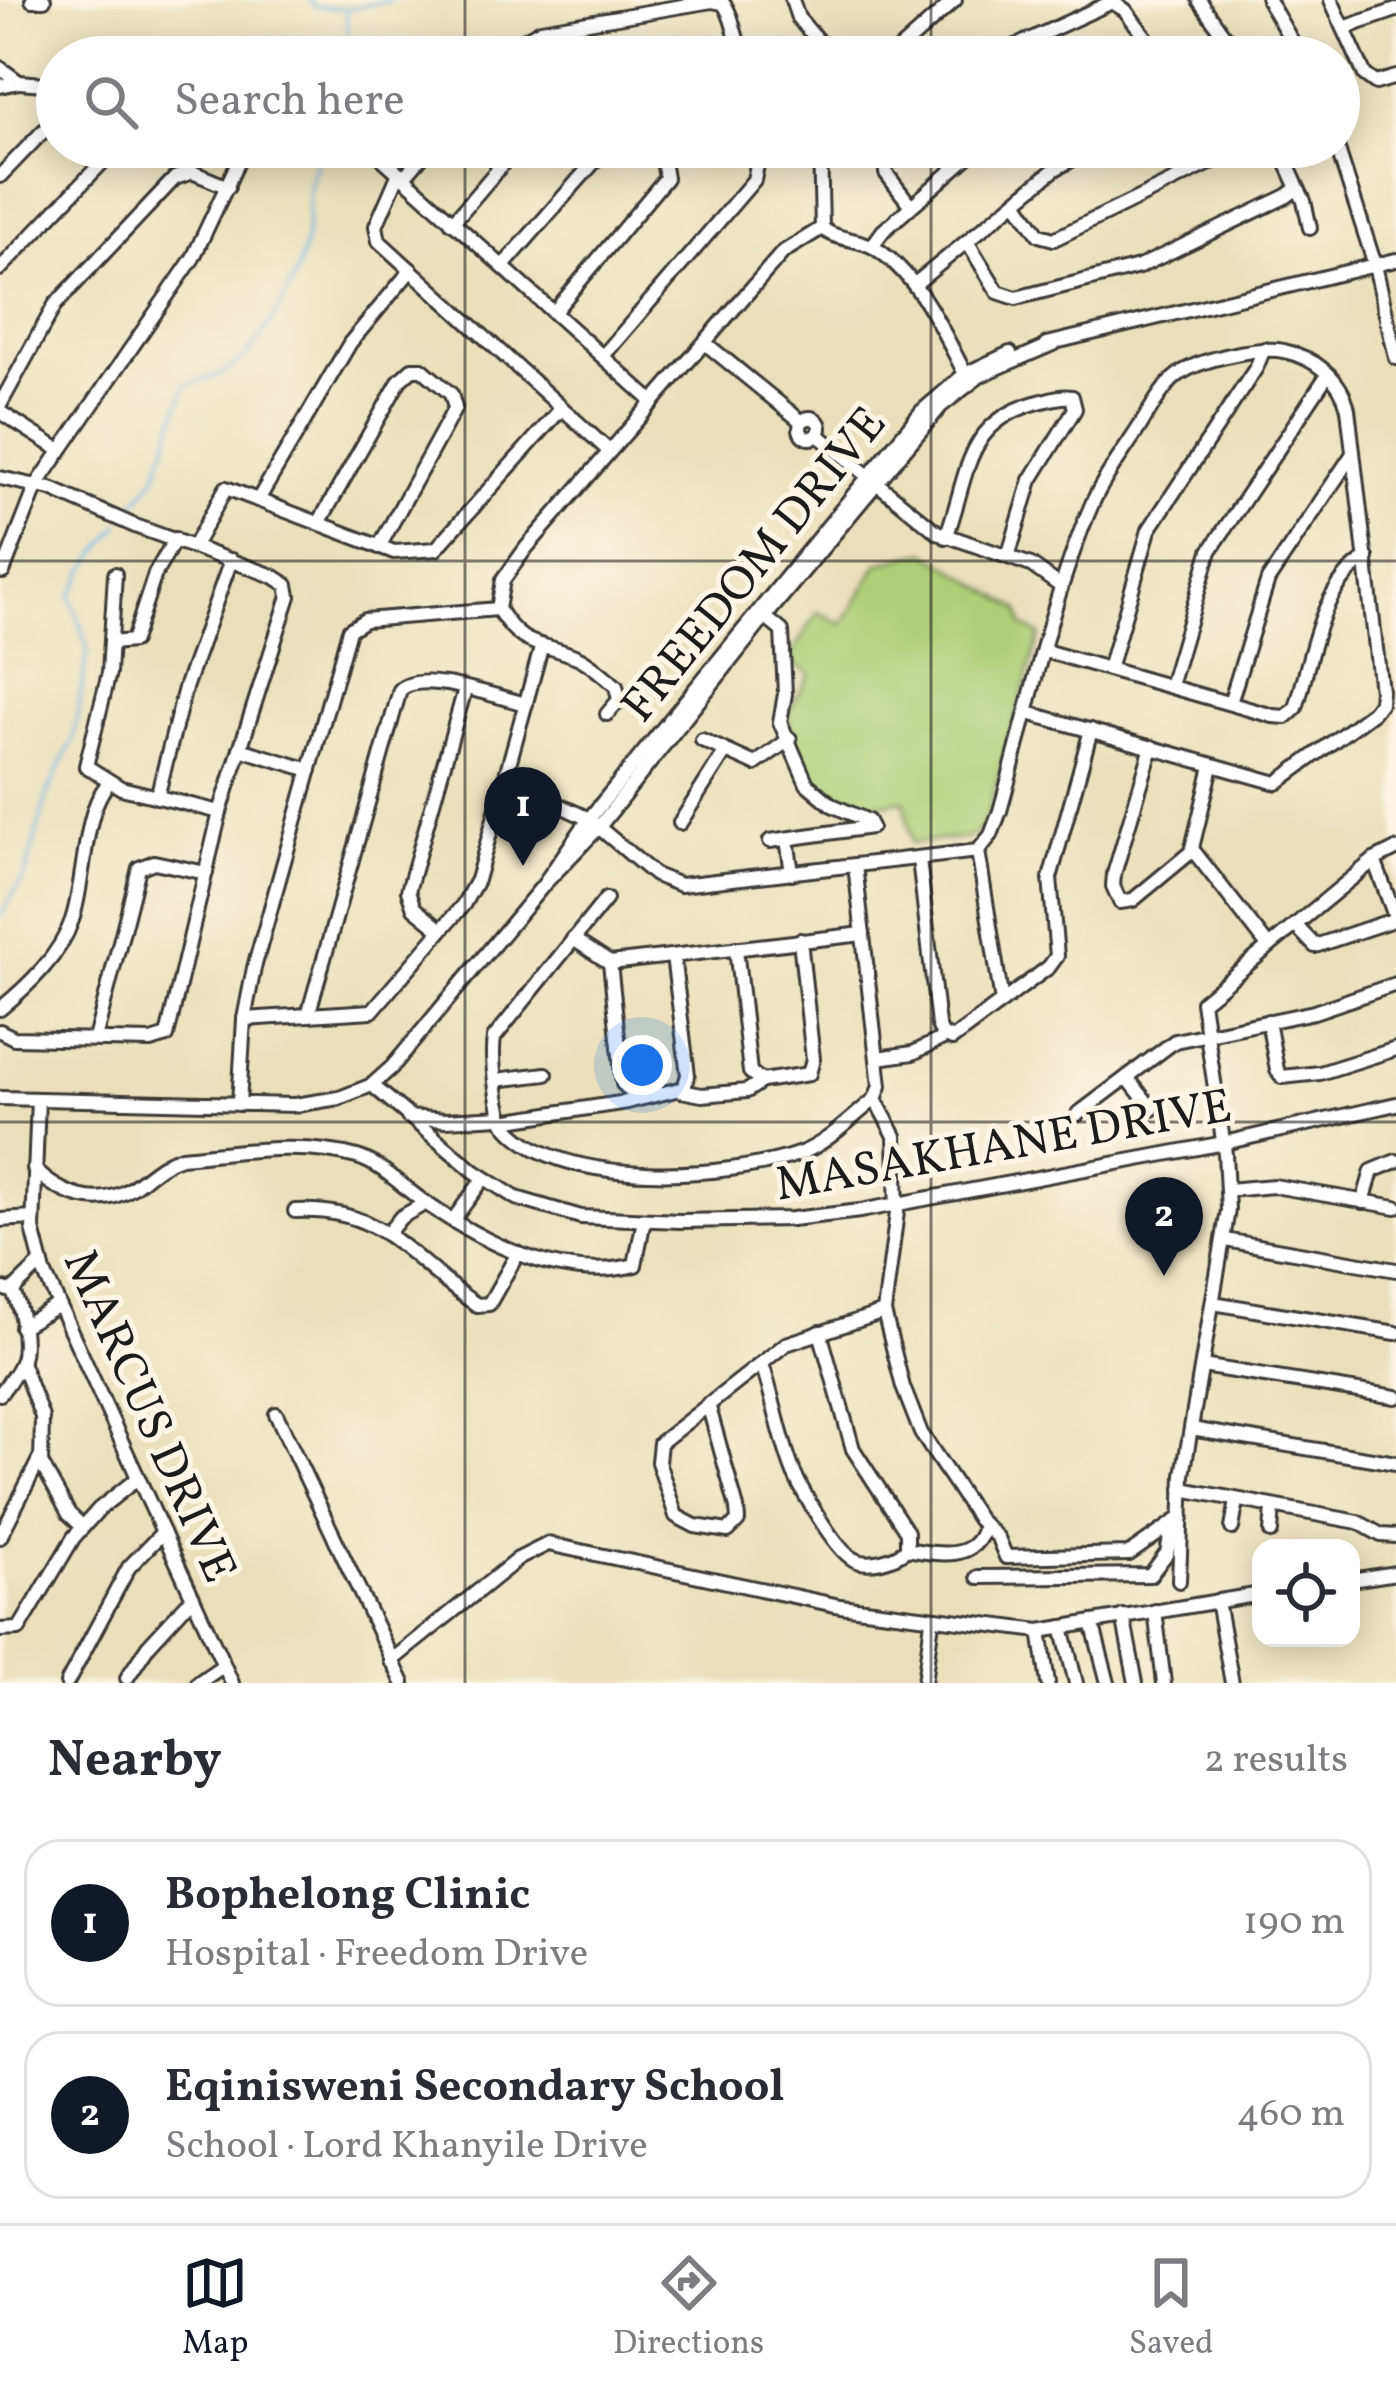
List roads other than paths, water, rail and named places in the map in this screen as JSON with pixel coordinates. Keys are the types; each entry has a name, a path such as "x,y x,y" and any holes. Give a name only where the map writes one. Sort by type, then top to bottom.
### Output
{"street":[{"path":"32,0 44,0"},
{"path":"792,0 798,18 814,36"},
{"path":"915,36 955,0"},
{"path":"1199,0 1224,36"},
{"path":"1268,0 1289,36"},
{"path":"1331,0 1348,36"},
{"path":"530,36 541,30 712,1 728,9 734,36"},
{"path":"1038,36 1112,2 1125,10 1145,36"},
{"path":"1344,28 1396,10"},
{"path":"1360,62 1368,79 1381,82 1396,77"},
{"path":"0,68 19,82"},
{"path":"0,86 36,83"},
{"path":"0,176 36,139"},
{"path":"0,269 97,168"},
{"path":"3,572 37,484 194,258 236,168"},
{"path":"394,168 653,402"},
{"path":"409,168 375,231 380,241 609,452"},
{"path":"452,223 500,168"},
{"path":"503,266 589,168"},
{"path":"554,311 663,184 666,168"},
{"path":"603,356 749,188 757,168"},
{"path":"821,168 822,228 872,246 914,284 968,378"},
{"path":"886,168 911,206"},
{"path":"872,246 955,168"},
{"path":"914,284 1057,168"},
{"path":"1016,201 1039,235 1054,239 1200,168"},
{"path":"1288,168 1310,228"},
{"path":"1344,168 1375,265 1396,358"},
{"path":"58,449 0,409 55,304 175,178 192,172 228,187"},
{"path":"968,243 998,292 1016,298 1139,267 1296,189"},
{"path":"607,714 619,700 616,686 578,657 541,648 518,636 498,609 499,590 510,568 783,252 822,228"},
{"name":"FREEDOM DRIVE","path":"0,1098 308,1104 372,1084 419,1037 872,480 968,378 1004,355 1396,260"},
{"path":"258,500 350,343 411,270"},
{"path":"705,343 802,422 803,436 818,435 946,537 1039,569 1059,585"},
{"path":"1109,669 1149,530 1264,350"},
{"path":"505,780 594,823 655,875 673,884 977,851 993,831 1059,585 1100,487 1171,382 1192,367 1264,350 1292,353 1328,374 1346,398 1380,703 1283,781 1269,782 1028,712"},
{"path":"319,524 400,380 412,369 422,369 451,394 455,408 379,547"},
{"path":"1170,686 1210,551 1328,374"},
{"path":"946,537 975,445 985,430 1011,411 1072,397 1076,409 1031,480 1008,557"},
{"path":"194,546 223,489 231,488 397,553 439,547 561,409"},
{"path":"1230,703 1268,580 1352,454"},
{"path":"0,478 37,484 282,580 289,596 220,812 167,1036 151,1042 10,1037 0,1031"},
{"name":"FREEDOM DRIVE","path":"594,823 872,480"},
{"path":"111,644 133,641 155,574 175,539"},
{"path":"1045,651 1278,717 1293,712 1328,606 1347,575 1367,558"},
{"path":"157,797 184,688 231,560"},
{"path":"115,574 107,683 86,763 89,770 115,785 220,812"},
{"path":"239,1104 244,1018 254,968 352,626 362,621 498,609"},
{"path":"765,617 782,631 785,680 780,722 809,787 871,827 770,841"},
{"path":"244,1018 363,1013 377,1008 441,930 475,886 541,648"},
{"path":"308,1015 397,694 413,680 526,704"},
{"path":"441,930 414,908 408,891 464,689"},
{"path":"878,1058 913,1053 945,1037 957,1037 1057,956 1050,878 1091,730"},
{"path":"702,740 756,764 790,739"},
{"path":"1152,747 1114,874 1118,900 1133,900 1172,872 1192,850 1212,766"},
{"path":"240,748 310,770"},
{"path":"680,823 725,752"},
{"path":"0,1010 44,967 70,925 103,787 115,785"},
{"path":"787,839 792,873"},
{"path":"978,1576 1153,1575 1167,1553 1177,1522 1225,1240 1224,1143 1201,1009 1205,995 1374,860 1396,849"},
{"path":"1192,850 1268,946"},
{"path":"977,851 988,894 1002,1002"},
{"path":"919,859 938,1025 945,1037"},
{"path":"1294,925 1315,946 1396,919 1374,860"},
{"path":"95,1039 139,868 154,862 206,873"},
{"path":"606,899 494,1038 502,1119 538,1148 580,1164 626,1170 716,1171 809,1150 875,1099 880,1090 856,866"},
{"path":"573,939 610,963 862,934"},
{"path":"408,1117 502,1119 681,1090 702,1095 746,1091 761,1082 805,1077 812,1069 800,940"},
{"path":"736,948 750,1072 761,1082"},
{"path":"673,956 688,1075 681,1090"},
{"path":"610,963 623,1084 636,1097"},
{"path":"1078,1114 1173,1042 1314,1012 1396,985"},
{"path":"1268,1021 1282,1078 1320,1073 1396,1049"},
{"path":"496,1080 546,1074"},
{"path":"1127,1077 1152,1109"},
{"name":"MASAKHANE DRIVE","path":"372,1084 484,1178 516,1198 556,1212 644,1220 792,1220 897,1204 1224,1143 1396,1104"},
{"name":"MARCUS DRIVE","path":"38,1099 33,1218 41,1263 232,1683"},
{"path":"875,1099 894,1131 897,1204 884,1312 914,1419 984,1526 998,1538 1005,1556 1126,1554 1177,1522"},
{"path":"34,1169 58,1191 96,1199 122,1193 166,1161 182,1157 284,1150 335,1152 362,1158 499,1248 556,1265 632,1267 638,1260 644,1220"},
{"path":"1363,1202 1372,1171 1396,1161"},
{"path":"453,1220 484,1178"},
{"path":"1227,1190 1274,1186 1396,1207"},
{"path":"388,1233 401,1217 426,1204"},
{"path":"295,1211 368,1221 477,1305 489,1304 518,1253"},
{"path":"0,1220 33,1218"},
{"path":"1225,1240 1396,1270"},
{"path":"0,1537 40,1458 42,1417 21,1362 17,1298 6,1290 41,1263"},
{"path":"1213,1304 1396,1333"},
{"path":"21,1327 58,1305"},
{"path":"708,1404 737,1508 738,1521 728,1531 695,1526 676,1516 656,1455 660,1443 708,1404 793,1341 884,1312"},
{"path":"820,1332 852,1446 907,1532 907,1549"},
{"path":"0,1394 21,1362"},
{"path":"762,1364 794,1472 853,1559 864,1562 907,1549 933,1556 959,1552 982,1535 984,1526"},
{"path":"1202,1366 1396,1397"},
{"path":"276,1414 403,1683"},
{"path":"1191,1429 1396,1463"},
{"path":"40,1458 69,1514 82,1527"},
{"path":"0,1630 19,1629 82,1527 138,1478"},
{"path":"1182,1490 1358,1522 1381,1535 1396,1536"},
{"path":"1232,1528 1237,1501"},
{"path":"1270,1532 1273,1508"},
{"path":"1177,1522 1179,1581"},
{"path":"67,1683 129,1567 163,1532"},
{"path":"391,1661 518,1559 548,1544 840,1606 1040,1631 1252,1595"},
{"path":"1360,1579 1396,1573"},
{"path":"127,1678 148,1646 193,1597"},
{"path":"1217,1601 1232,1683"},
{"path":"1155,1611 1164,1683"},
{"path":"1123,1616 1136,1683"},
{"path":"924,1683 932,1620"},
{"path":"1092,1622 1108,1683"},
{"path":"1062,1628 1076,1683"},
{"path":"1040,1631 1048,1683"},
{"path":"199,1683 224,1665"}],"waterway":[{"path":"309,0 315,6 346,9 348,36"},
{"path":"346,9 391,0"},
{"path":"125,516 156,476 186,385 218,375 249,352 284,300 304,248 315,168"},
{"path":"0,916 25,876 48,792 73,740 88,650 71,597 120,524"}],"place":[{"name":"Bophelong Clinic","path":"523,866"},
{"name":"Eqinisweni Secondary School","path":"1164,1276"}]}
